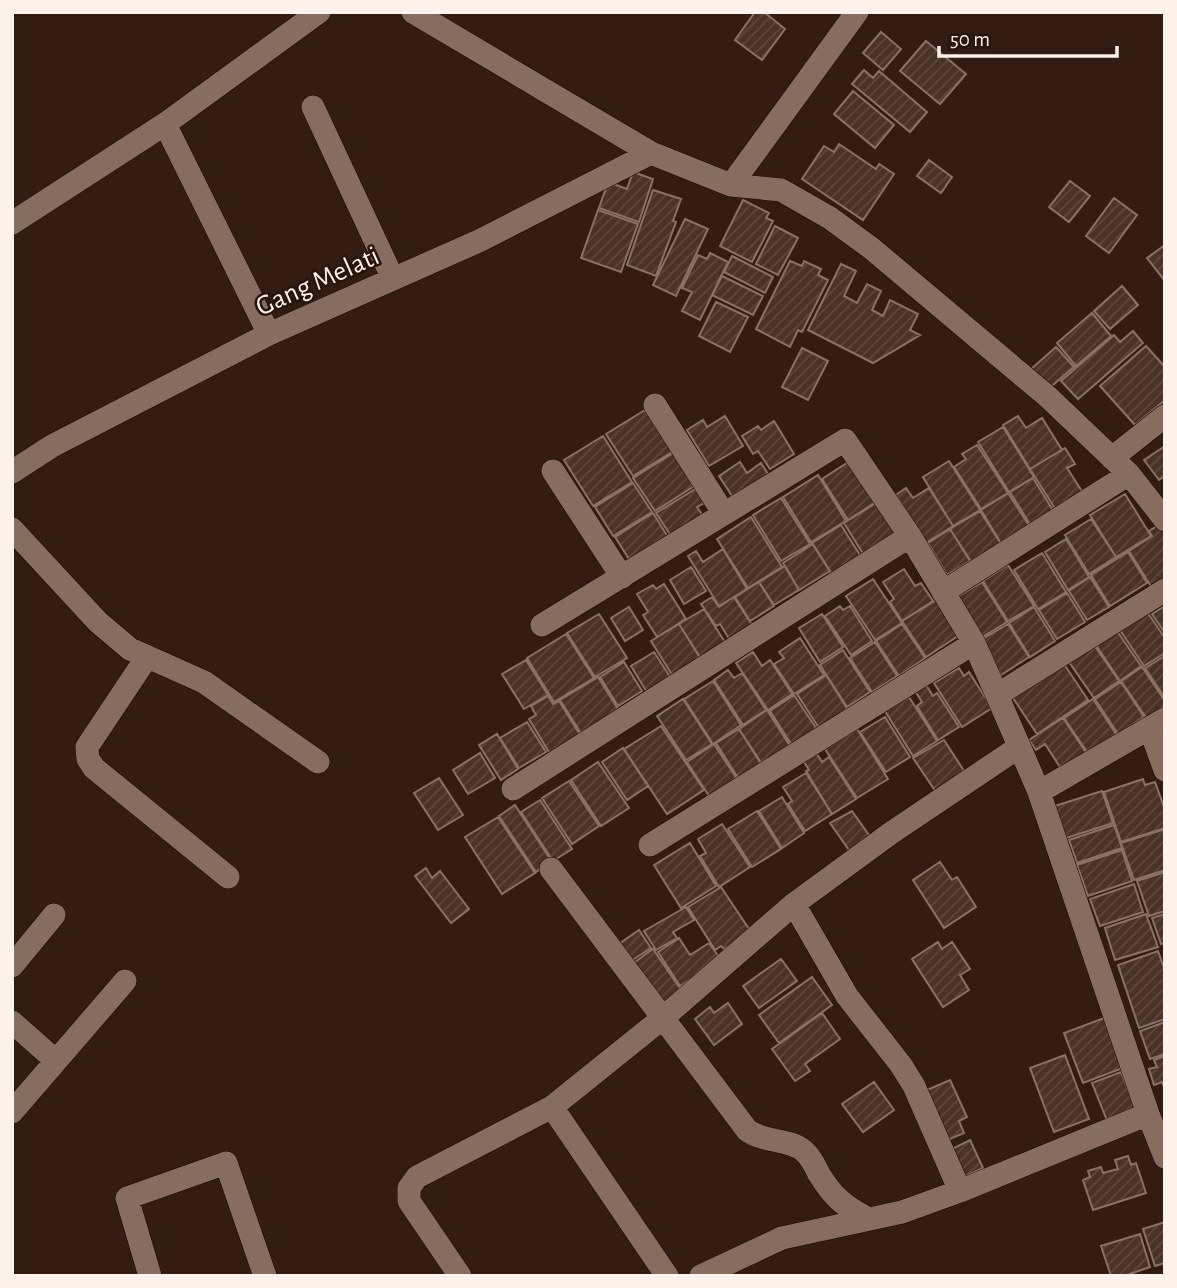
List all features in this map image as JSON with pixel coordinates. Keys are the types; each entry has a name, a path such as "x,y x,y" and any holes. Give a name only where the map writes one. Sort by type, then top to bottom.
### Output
{"street":[{"path":"12,223 165,124 319,12"},
{"path":"413,12 651,153 730,185 781,190 830,218 872,248 1047,396 1129,474 1165,520"},
{"path":"730,185 857,12"},
{"path":"313,107 393,279"},
{"path":"165,124 269,334"},
{"name":"Gang Melati","path":"12,472 52,446 269,334 481,240 651,153"},
{"path":"655,405 724,514"},
{"path":"1112,458 1165,416"},
{"path":"542,625 845,440 911,536 974,643 1039,792 1165,1157"},
{"path":"553,471 622,577"},
{"path":"943,592 1129,474"},
{"path":"12,529 98,622 130,649 204,682 318,762"},
{"path":"513,789 911,536"},
{"path":"997,695 1165,590"},
{"path":"650,845 974,643"},
{"path":"147,657 87,747 88,759 94,768 228,877"},
{"path":"1039,792 1157,724 1165,770"},
{"path":"460,1276 409,1201 409,1188 417,1177 552,1107 664,1017 794,904 891,833 1019,747"},
{"path":"551,869 747,1130 755,1136 798,1147 807,1153 828,1190 839,1202 867,1218"},
{"path":"794,904 847,996 901,1065 914,1086 960,1191"},
{"path":"12,966 54,915"},
{"path":"12,1112 125,981"},
{"path":"12,1022 56,1061"},
{"path":"552,1107 667,1276"},
{"path":"701,1276 782,1238 902,1212 960,1191 1148,1114"},
{"path":"150,1276 127,1198 226,1163 265,1276"}],"building":[{"path":"755,12 764,12 785,29 762,60 735,40"},
{"path":"881,32 901,49 883,70 863,53"},
{"path":"926,41 966,74 940,104 900,71"},
{"path":"864,70 873,78 879,71 927,112 910,132 852,84"},
{"path":"853,91 894,125 875,148 834,114"},
{"path":"839,144 876,169 879,164 894,174 863,220 802,179 824,146 834,152"},
{"path":"929,160 952,177 941,193 917,176"},
{"path":"633,172 653,179 639,222 599,208 608,182 627,189"},
{"path":"1070,181 1090,196 1069,222 1049,207"},
{"path":"653,190 681,199 673,221 676,222 656,276 627,265"},
{"path":"1114,198 1137,215 1109,253 1086,236"},
{"path":"743,200 769,213 766,218 773,221 752,262 720,246"},
{"path":"598,210 638,224 621,272 581,258"},
{"path":"685,219 708,229 676,296 653,285"},
{"path":"775,226 798,238 778,275 756,264"},
{"path":"1165,245 1165,281 1147,258"},
{"path":"710,253 728,262 700,320 682,311 692,292 682,288 698,255 707,259"},
{"path":"732,256 773,277 765,293 724,272"},
{"path":"790,261 802,266 804,261 821,269 818,275 828,280 802,332 798,330 790,347 756,329"},
{"path":"841,264 856,271 844,296 857,303 867,284 881,291 872,310 883,316 890,300 918,314 910,330 920,335 873,363 808,330"},
{"path":"722,276 763,296 753,315 712,295"},
{"path":"1122,286 1138,305 1110,329 1094,311"},
{"path":"716,302 748,317 730,352 699,336"},
{"path":"1092,313 1111,336 1076,366 1057,343"},
{"path":"1133,331 1143,343 1078,399 1061,381 1114,335 1120,342"},
{"path":"1146,346 1165,367 1165,400 1135,425 1100,386"},
{"path":"1056,347 1074,367 1047,390 1030,370"},
{"path":"802,348 828,361 808,400 782,387"},
{"path":"645,410 672,452 633,476 606,434"},
{"path":"725,416 743,446 709,466 687,430 703,420 707,427"},
{"path":"1018,416 1026,428 1042,418 1062,450 1030,469 1003,425"},
{"path":"774,421 794,454 770,469 758,451 753,454 742,436 758,426 761,430"},
{"path":"1003,427 1034,477 1009,492 978,442"},
{"path":"603,436 632,482 593,506 564,460"},
{"path":"977,445 1008,493 981,509 954,467 966,459 962,454"},
{"path":"1165,446 1165,476 1159,480 1144,460"},
{"path":"1065,448 1075,464 1067,468 1083,493 1056,510 1030,469"},
{"path":"675,452 696,485 655,511 633,478"},
{"path":"850,461 876,502 848,520 822,479"},
{"path":"949,461 980,510 953,526 923,477"},
{"path":"740,462 747,473 761,463 770,477 734,499 719,476"},
{"path":"818,475 846,521 811,542 783,497"},
{"path":"1033,478 1054,512 1031,526 1010,492"},
{"path":"633,483 652,512 613,536 595,507"},
{"path":"697,488 706,502 697,507 705,519 673,539 656,513"},
{"path":"906,488 913,498 929,488 953,526 926,543 896,495"},
{"path":"1008,493 1030,527 1002,545 981,510"},
{"path":"1125,494 1151,536 1116,557 1090,515"},
{"path":"781,498 810,544 781,561 753,515"},
{"path":"876,503 899,540 867,560 844,523"},
{"path":"980,511 1001,544 972,563 950,529"},
{"path":"653,513 671,542 629,559 615,537"},
{"path":"751,517 782,567 748,588 717,539"},
{"path":"1091,519 1116,557 1089,574 1065,535"},
{"path":"1162,523 1165,528 1165,581 1152,588 1129,551 1152,536 1149,531"},
{"path":"841,525 865,563 836,581 812,543"},
{"path":"950,529 970,561 947,575 928,543"},
{"path":"1066,539 1089,577 1068,590 1045,552"},
{"path":"813,544 830,571 799,590 783,563"},
{"path":"723,549 747,589 719,606 688,556 696,551 703,562"},
{"path":"1128,552 1147,583 1110,606 1091,575"},
{"path":"1042,553 1066,592 1038,609 1014,570"},
{"path":"1008,565 1034,606 1008,621 983,581"},
{"path":"785,566 799,590 774,605 759,582"},
{"path":"691,567 706,591 684,604 670,580"},
{"path":"904,569 915,586 921,583 933,601 902,621 890,602 894,599 883,582"},
{"path":"1090,577 1109,607 1087,620 1069,591"},
{"path":"873,579 902,623 875,640 846,596"},
{"path":"759,582 774,606 750,621 735,597"},
{"path":"982,582 1007,622 979,639 954,599"},
{"path":"664,584 686,619 657,637 643,615 648,612 637,594 653,585 656,589"},
{"path":"1067,593 1085,622 1057,639 1039,610"},
{"path":"712,597 719,607 734,597 754,628 731,642 720,624 716,626 701,604"},
{"path":"938,599 961,634 926,657 902,621"},
{"path":"840,606 843,610 850,606 872,641 851,655 825,616"},
{"path":"1165,606 1165,633 1152,614"},
{"path":"629,607 643,630 625,641 611,618"},
{"path":"1034,607 1055,641 1030,657 1009,623"},
{"path":"704,609 728,647 703,662 679,624"},
{"path":"1147,612 1165,638 1165,653 1144,666 1120,630"},
{"path":"599,614 627,658 595,677 567,633"},
{"path":"822,614 843,647 820,662 799,628"},
{"path":"679,624 702,661 674,678 651,641"},
{"path":"902,624 925,658 899,676 876,641"},
{"path":"1008,624 1029,657 1001,675 979,641"},
{"path":"1117,631 1141,666 1120,681 1096,645"},
{"path":"566,634 594,678 554,702 527,658"},
{"path":"800,638 824,675 794,694 774,664 784,658 779,652"},
{"path":"875,642 897,676 872,692 850,658"},
{"path":"1094,645 1119,681 1094,698 1069,662"},
{"path":"843,650 870,692 847,707 820,665"},
{"path":"654,652 672,680 648,694 631,666"},
{"path":"753,652 762,666 770,660 792,694 768,710 736,663"},
{"path":"1165,656 1165,698 1145,668"},
{"path":"526,660 548,695 524,709 502,674"},
{"path":"624,662 642,691 618,706 600,677"},
{"path":"1064,664 1088,700 1037,734 1013,698"},
{"path":"1142,667 1165,701 1165,706 1147,719 1121,681"},
{"path":"959,668 964,676 969,672 992,708 962,727 934,683"},
{"path":"728,670 734,678 742,673 766,710 743,725 714,680"},
{"path":"826,675 848,710 819,728 797,694"},
{"path":"598,677 621,714 584,738 560,700"},
{"path":"713,681 741,725 713,744 684,699"},
{"path":"1121,682 1144,717 1118,734 1095,699"},
{"path":"926,685 933,696 937,693 959,727 938,740 917,706 922,702 915,691"},
{"path":"794,695 818,731 793,747 770,711"},
{"path":"548,696 553,704 559,701 582,738 552,757 529,719 536,715 531,706"},
{"path":"909,697 937,741 913,756 885,711"},
{"path":"683,699 712,744 686,760 657,716"},
{"path":"1093,699 1118,737 1090,756 1064,718"},
{"path":"767,710 790,746 762,764 739,729"},
{"path":"885,717 910,757 886,772 860,732"},
{"path":"1063,718 1087,754 1062,770 1045,744 1036,750 1029,740"},
{"path":"527,722 546,752 519,768 500,738"},
{"path":"661,726 704,790 667,814 624,749"},
{"path":"739,729 763,767 740,781 716,743"},
{"path":"857,729 888,779 857,798 825,749"},
{"path":"497,734 518,769 501,780 479,745"},
{"path":"944,740 968,777 938,795 913,758"},
{"path":"714,744 737,779 709,796 687,762"},
{"path":"623,748 648,786 627,800 602,762"},
{"path":"480,753 495,778 468,794 453,770"},
{"path":"817,754 822,762 829,757 856,799 832,814 806,771 809,770 804,762"},
{"path":"598,762 629,808 601,826 571,780"},
{"path":"806,773 832,814 805,831 788,804 792,801 783,787"},
{"path":"439,778 463,815 438,830 414,793"},
{"path":"1143,779 1145,785 1155,782 1165,810 1165,828 1121,842 1104,792"},
{"path":"569,781 599,826 572,844 542,798"},
{"path":"1102,791 1113,823 1066,838 1055,806"},
{"path":"782,797 804,833 782,848 759,811"},
{"path":"540,800 572,849 553,861 521,812"},
{"path":"515,805 552,862 536,872 499,816"},
{"path":"757,811 781,849 752,867 728,829"},
{"path":"852,811 871,838 849,850 830,823"},
{"path":"498,817 535,873 502,894 465,837"},
{"path":"722,824 750,867 719,887 700,856 706,853 698,839"},
{"path":"1114,825 1122,848 1077,863 1069,840"},
{"path":"1165,829 1165,870 1134,880 1121,843"},
{"path":"690,843 716,886 681,908 654,865"},
{"path":"1122,850 1132,881 1088,896 1077,865"},
{"path":"940,862 952,880 957,877 976,907 944,928 913,880"},
{"path":"426,868 432,878 440,871 469,909 451,923 415,876"},
{"path":"1165,872 1165,911 1149,916 1137,881"},
{"path":"1134,884 1143,912 1100,926 1090,899"},
{"path":"721,887 751,932 724,949 721,946 715,950 688,907"},
{"path":"686,907 694,920 673,932 677,938 656,950 644,931"},
{"path":"1146,914 1158,947 1115,960 1105,928"},
{"path":"1165,914 1165,943 1161,944 1152,918"},
{"path":"639,930 651,948 631,961 619,944"},
{"path":"679,938 690,955 709,943 721,960 680,986 658,952"},
{"path":"938,942 942,949 952,942 970,969 960,975 969,990 943,1007 912,959"},
{"path":"653,949 681,990 660,1005 631,965"},
{"path":"1158,951 1165,971 1165,1019 1139,1028 1118,965"},
{"path":"781,959 797,981 759,1008 743,986"},
{"path":"812,977 832,1005 779,1043 759,1015"},
{"path":"728,1003 742,1024 714,1045 695,1019 710,1007 714,1013"},
{"path":"822,1013 840,1039 805,1064 810,1071 795,1081 772,1049"},
{"path":"1104,1018 1123,1068 1083,1083 1064,1033"},
{"path":"1165,1022 1165,1054 1150,1059 1140,1031"},
{"path":"1065,1055 1089,1119 1054,1132 1030,1068"},
{"path":"1165,1056 1165,1089 1162,1082 1154,1085 1149,1069 1157,1067 1154,1060"},
{"path":"1121,1072 1137,1111 1108,1123 1092,1083"},
{"path":"950,1080 967,1117 959,1121 964,1133 943,1142 920,1093"},
{"path":"874,1082 894,1110 863,1132 842,1104"},
{"path":"970,1140 983,1168 962,1178 948,1151"},
{"path":"1128,1156 1131,1165 1136,1163 1146,1193 1093,1210 1083,1180 1090,1177 1088,1171 1101,1167 1103,1173 1118,1169 1115,1160"},
{"path":"1165,1222 1165,1263 1155,1266 1143,1229"},
{"path":"1140,1234 1150,1267 1124,1276 1111,1276 1101,1246"}]}
